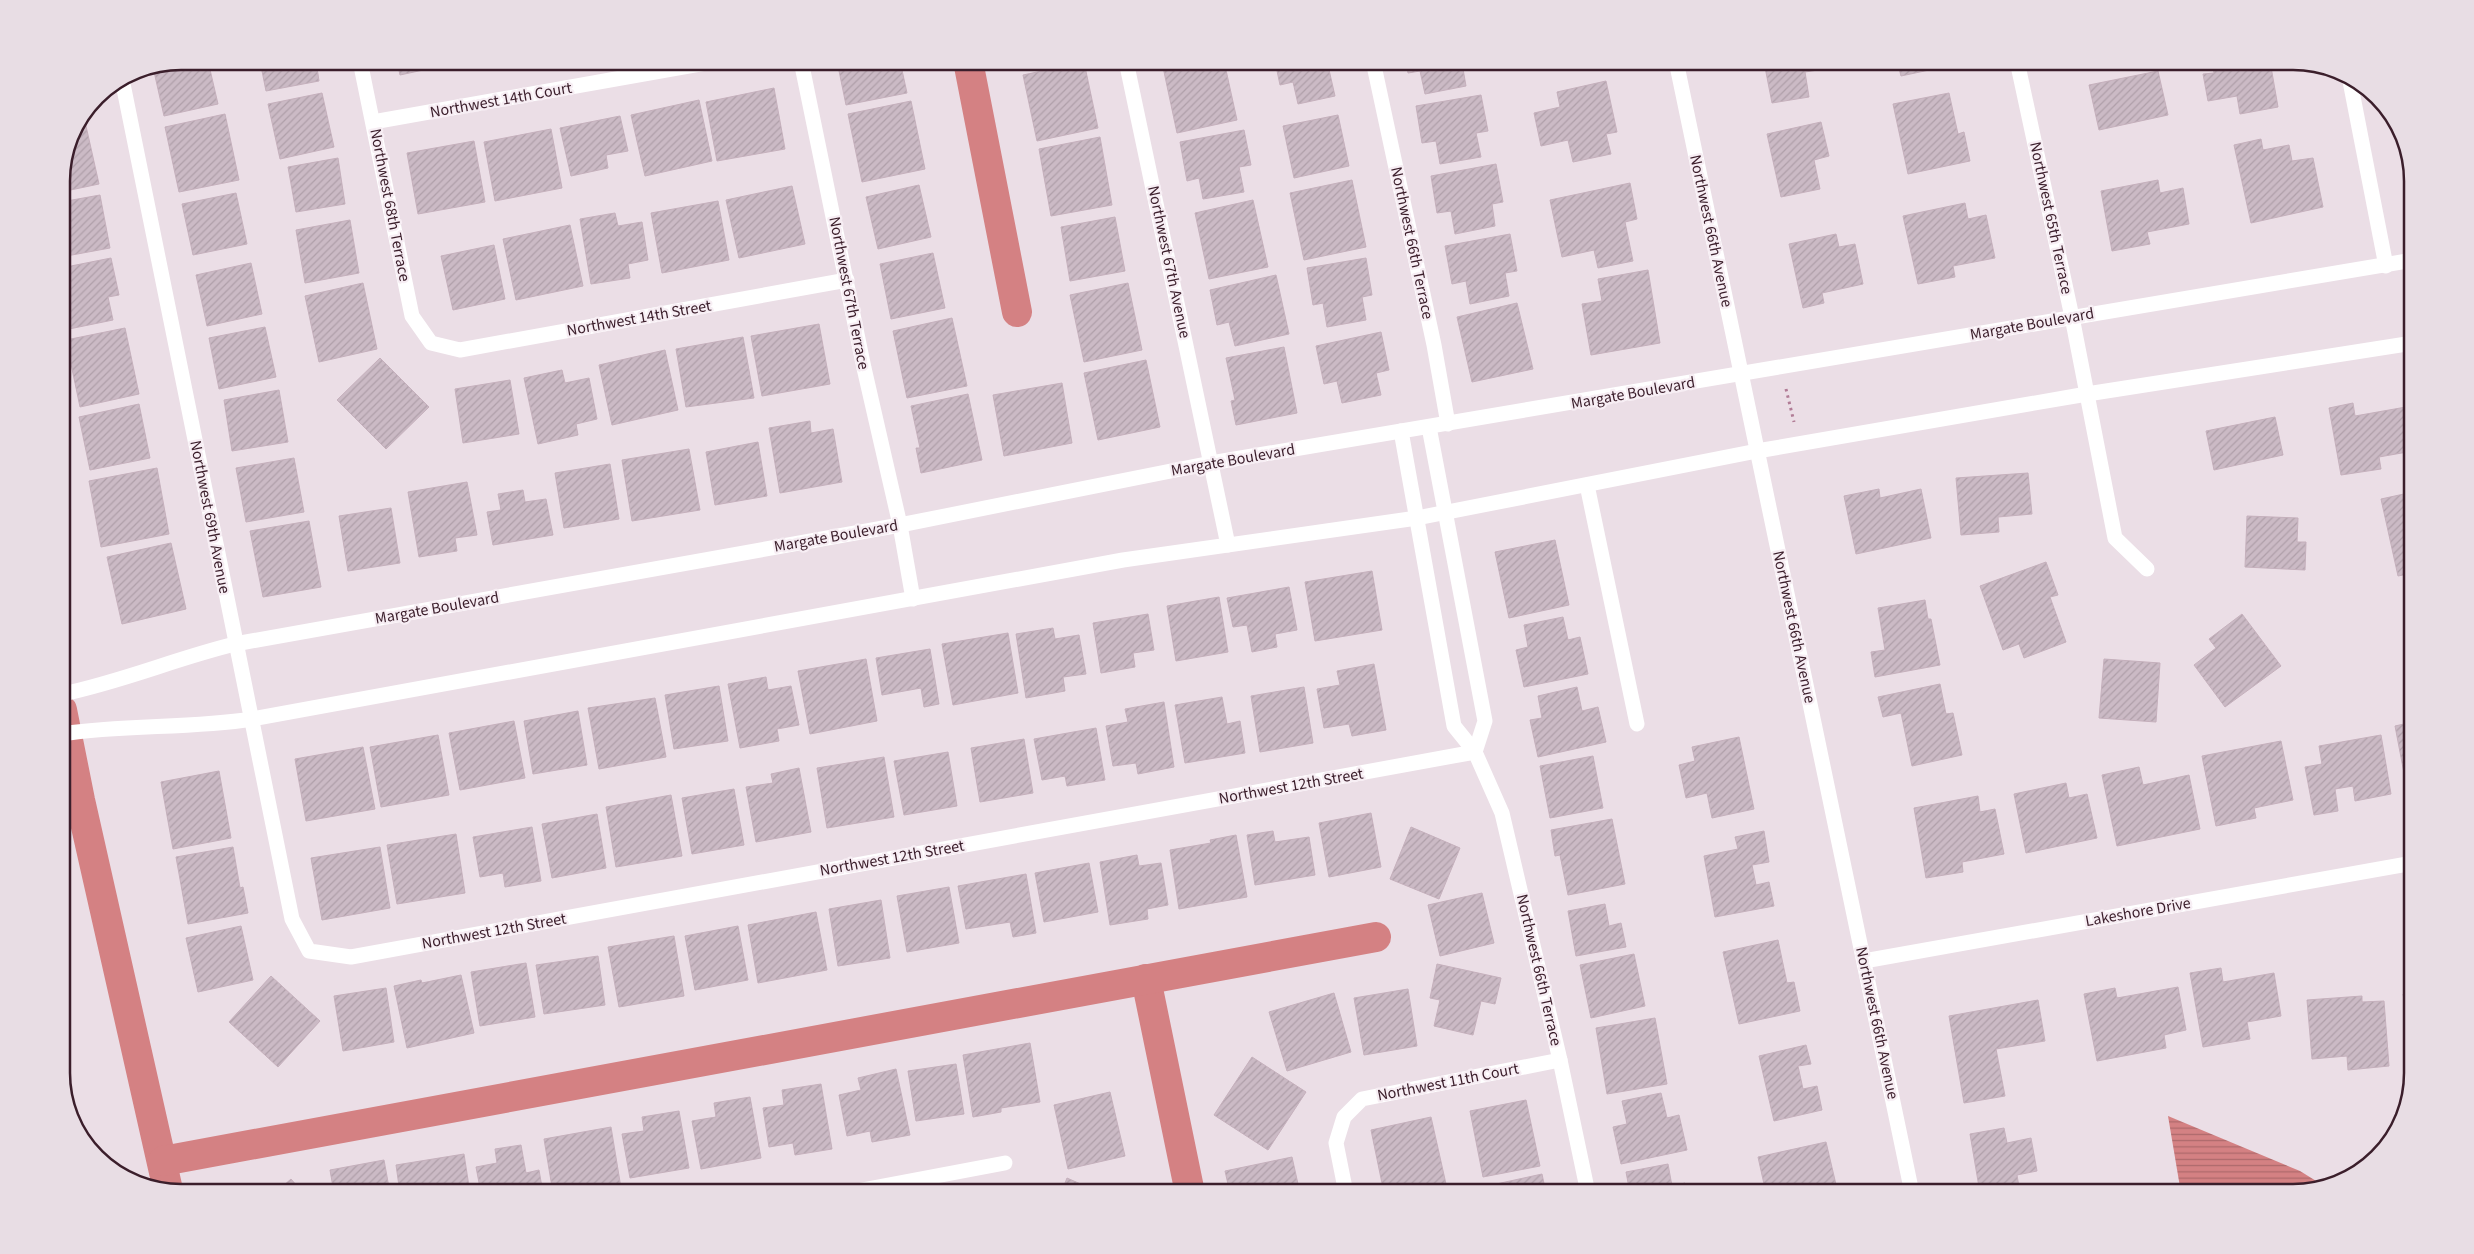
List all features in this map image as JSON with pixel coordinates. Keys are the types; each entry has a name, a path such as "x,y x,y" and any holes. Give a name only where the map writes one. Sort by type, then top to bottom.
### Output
{"street":[{"name":"Northwest 68th Terrace","path":"362,70 412,316 431,343"},
{"name":"Northwest 14th Court","path":"373,122 666,70"},
{"name":"Northwest 67th Terrace","path":"803,70 864,368 900,524 913,599"},
{"name":"Northwest 67th Avenue","path":"1128,70 1228,545"},
{"name":"Northwest 66th Terrace","path":"1376,70 1434,345 1448,424"},
{"name":"Northwest 66th Avenue","path":"1678,70 1910,1184"},
{"name":"Northwest 65th Terrace","path":"2019,70 2072,317 2115,538 2146,570"},
{"name":"Northwest 69th Avenue","path":"124,87 292,919 310,951"},
{"path":"2351,87 2386,266"},
{"name":"Margate Boulevard","path":"70,692 193,654 236,644 900,524 1211,463 2404,262"},
{"name":"Northwest 14th Street","path":"431,343 460,350 847,280"},
{"path":"70,733 91,730 213,725 252,719 1123,560 1417,518 1757,451 2087,394 2404,344"},
{"path":"1429,427 1485,721 1475,752"},
{"name":"Northwest 66th Terrace","path":"1401,431 1454,726 1475,752 1502,813 1560,1060 1586,1184"},
{"path":"1587,485 1637,724"},
{"name":"Northwest 12th Street","path":"310,951 350,957 1475,752"},
{"name":"Lakeshore Drive","path":"1864,961 2404,865"},
{"name":"Northwest 11th Court","path":"1344,1184 1336,1143 1344,1117 1362,1099 1560,1060"},
{"path":"894,1184 1005,1163"}],"path":[{"path":"1785,384 1794,425"}],"shaded area":[{"path":"2168,1116 2300,1171 2316,1181 2293,1184 2179,1184"}],"building":[{"path":"181,70 210,70 218,104 164,116 154,74"},
{"path":"262,70 317,70 319,81 266,91"},
{"path":"399,70 423,70 400,75"},
{"path":"839,70 902,70 907,93 846,105"},
{"path":"1046,70 1086,70 1098,128 1037,141 1023,75"},
{"path":"1164,70 1226,70 1237,120 1177,133"},
{"path":"1277,70 1329,70 1335,96 1298,104 1293,82 1280,85"},
{"path":"1408,70 1463,70 1466,86 1425,94 1420,71 1408,73"},
{"path":"1766,70 1818,70 1805,72 1809,97 1772,103"},
{"path":"1899,70 1929,70 1901,76"},
{"path":"2214,70 2272,70 2278,107 2240,114 2237,96 2208,101 2203,74 2214,73"},
{"path":"2158,71 2168,115 2099,130 2089,85"},
{"path":"1606,81 1617,132 1606,134 1611,154 1573,162 1568,140 1541,146 1534,113 1560,107 1557,92"},
{"path":"774,88 785,149 717,161 706,102"},
{"path":"322,93 334,147 280,159 268,104"},
{"path":"1949,93 1958,134 1964,132 1970,161 1908,174 1893,104"},
{"path":"1481,95 1488,131 1476,133 1481,157 1440,164 1436,141 1422,143 1416,106"},
{"path":"699,100 712,161 645,176 631,115"},
{"path":"911,101 925,169 862,182 848,114"},
{"path":"225,114 239,180 179,192 165,127"},
{"path":"1338,115 1349,166 1294,178 1283,126"},
{"path":"620,116 628,151 606,155 608,168 571,176 560,128"},
{"path":"1821,122 1829,156 1814,160 1820,189 1781,197 1767,134"},
{"path":"86,125 99,184 70,190 70,174 74,153 78,139"},
{"path":"551,129 562,188 495,201 484,142"},
{"path":"1244,130 1251,165 1239,167 1244,192 1203,199 1199,178 1187,181 1180,142"},
{"path":"1100,137 1112,205 1051,216 1039,149"},
{"path":"2261,139 2263,150 2289,145 2292,161 2313,158 2323,207 2251,223 2234,145"},
{"path":"474,141 485,202 418,214 407,153"},
{"path":"338,158 345,204 296,212 288,167"},
{"path":"1496,164 1503,202 1492,204 1495,226 1455,234 1451,211 1437,213 1431,176"},
{"path":"1352,180 1366,247 1304,260 1290,193"},
{"path":"2158,180 2160,193 2183,188 2189,224 2147,232 2150,244 2112,251 2101,191"},
{"path":"1630,183 1637,219 1625,222 1633,261 1598,268 1594,250 1562,257 1550,200"},
{"path":"919,185 931,237 878,249 866,197"},
{"path":"792,186 805,244 739,258 726,200"},
{"path":"236,193 247,244 193,255 182,204"},
{"path":"100,195 110,248 70,255 70,200"},
{"path":"1253,200 1268,267 1209,279 1195,213"},
{"path":"718,201 729,260 662,273 651,213"},
{"path":"1965,203 1968,219 1986,215 1995,258 1953,266 1955,277 1918,284 1903,216"},
{"path":"615,213 618,226 642,222 648,260 628,264 630,278 591,284 580,219"},
{"path":"1115,217 1125,271 1070,281 1061,227"},
{"path":"350,220 359,273 305,283 296,230"},
{"path":"570,225 583,286 516,300 503,239"},
{"path":"1510,234 1517,271 1505,273 1509,296 1470,304 1466,281 1452,284 1445,246"},
{"path":"1836,234 1839,247 1855,244 1863,284 1822,293 1824,303 1803,308 1789,244"},
{"path":"494,245 505,299 453,310 441,256"},
{"path":"933,253 945,308 891,319 880,264"},
{"path":"111,258 119,295 108,297 113,320 70,329 70,266"},
{"path":"1366,258 1372,295 1362,297 1366,320 1327,327 1323,303 1313,305 1307,268"},
{"path":"251,263 262,314 207,326 196,275"},
{"path":"1648,270 1660,343 1591,355 1582,304 1602,301 1598,279"},
{"path":"1276,275 1289,334 1235,346 1229,322 1217,325 1210,290"},
{"path":"363,283 377,349 319,362 305,296"},
{"path":"1128,283 1142,350 1084,362 1070,295"},
{"path":"1517,303 1533,369 1472,382 1457,317"},
{"path":"952,318 967,386 907,398 893,331"},
{"path":"819,324 830,384 762,396 751,336"},
{"path":"265,327 276,377 219,389 209,338"},
{"path":"125,328 139,394 80,407 70,359 70,339"},
{"path":"1381,332 1389,370 1376,373 1381,395 1342,403 1337,381 1324,384 1316,346"},
{"path":"743,337 754,398 686,407 676,349"},
{"path":"1284,347 1297,413 1236,425 1231,401 1235,400 1226,358"},
{"path":"665,350 678,410 612,425 599,365"},
{"path":"380,358 429,407 386,449 337,400"},
{"path":"1146,360 1160,427 1098,440 1084,373"},
{"path":"562,370 565,383 589,378 597,419 576,424 578,435 538,444 524,378"},
{"path":"510,380 519,434 463,443 455,389"},
{"path":"1062,383 1072,443 1004,456 993,395"},
{"path":"279,390 288,442 232,451 224,400"},
{"path":"968,394 982,460 921,473 916,448 920,448 911,406"},
{"path":"2353,403 2355,416 2404,407 2404,453 2379,457 2381,469 2341,475 2329,408"},
{"path":"139,404 150,458 90,470 79,417"},
{"path":"2275,417 2283,455 2214,470 2206,431"},
{"path":"810,421 811,433 833,429 842,482 780,493 769,428"},
{"path":"758,442 767,496 715,505 706,452"},
{"path":"689,449 700,510 632,521 622,460"},
{"path":"294,458 304,512 246,522 236,468"},
{"path":"610,464 619,519 564,528 555,473"},
{"path":"157,468 169,534 101,547 89,481"},
{"path":"2028,473 2032,514 1998,517 1999,532 1961,535 1956,478"},
{"path":"467,482 477,535 455,538 457,551 419,557 408,492"},
{"path":"1879,489 1880,498 1921,489 1931,538 1856,554 1844,496"},
{"path":"523,490 525,502 546,499 553,535 493,545 487,512 501,510 498,494"},
{"path":"2404,494 2404,575 2398,576 2381,499"},
{"path":"391,508 400,563 348,571 339,516"},
{"path":"2247,516 2298,518 2297,542 2306,542 2305,570 2245,567"},
{"path":"309,521 321,587 263,597 250,531"},
{"path":"1555,540 1569,605 1509,618 1495,552"},
{"path":"171,543 186,609 122,624 107,557"},
{"path":"2046,562 2058,595 2050,597 2066,642 2024,658 2019,644 2003,650 1980,586"},
{"path":"1372,571 1382,630 1315,641 1305,582"},
{"path":"1289,587 1297,630 1275,634 1277,647 1252,652 1247,625 1233,627 1227,598"},
{"path":"1219,597 1228,652 1176,661 1167,606"},
{"path":"1925,600 1928,619 1931,619 1940,665 1875,677 1871,652 1885,650 1878,608"},
{"path":"1148,614 1154,650 1133,653 1135,667 1101,673 1093,623"},
{"path":"2242,614 2281,666 2225,707 2194,665 2216,648 2209,639"},
{"path":"1563,617 1568,640 1580,637 1588,674 1524,687 1516,650 1528,647 1524,625"},
{"path":"1053,628 1055,639 1079,635 1086,674 1063,677 1065,691 1026,698 1016,634"},
{"path":"1008,633 1018,693 953,705 942,644"},
{"path":"930,649 939,704 924,707 921,688 882,695 876,658"},
{"path":"866,659 877,721 810,734 798,671"},
{"path":"2104,659 2160,663 2156,722 2099,718"},
{"path":"1374,664 1386,730 1352,736 1349,724 1324,728 1317,689 1340,685 1337,671"},
{"path":"766,677 768,690 791,686 799,725 777,729 779,741 740,748 728,684"},
{"path":"1940,684 1946,714 1953,713 1962,755 1912,766 1901,713 1883,717 1878,697"},
{"path":"719,686 728,741 674,749 665,695"},
{"path":"1304,687 1313,743 1260,752 1251,696"},
{"path":"1577,687 1582,711 1598,707 1606,742 1538,757 1530,720 1542,718 1538,696"},
{"path":"1222,697 1227,724 1240,721 1245,753 1185,763 1175,705"},
{"path":"655,698 666,757 599,769 588,708"},
{"path":"1164,702 1174,767 1138,774 1136,763 1113,766 1106,726 1128,722 1125,709"},
{"path":"578,711 587,765 533,774 524,721"},
{"path":"514,721 525,778 460,790 449,733"},
{"path":"2404,724 2404,773 2395,726"},
{"path":"1096,728 1105,780 1067,786 1065,776 1042,780 1034,739"},
{"path":"438,735 449,795 381,807 370,747"},
{"path":"2381,735 2391,794 2355,801 2353,786 2335,789 2338,811 2314,815 2305,767 2322,764 2319,746"},
{"path":"1739,737 1754,809 1712,818 1707,793 1686,798 1679,765 1695,761 1692,747"},
{"path":"1024,739 1033,793 980,802 971,748"},
{"path":"2281,741 2293,800 2254,808 2256,818 2216,826 2202,756"},
{"path":"363,747 375,809 306,821 295,759"},
{"path":"948,752 957,806 904,815 894,761"},
{"path":"1593,756 1603,808 1550,818 1540,766"},
{"path":"884,757 894,817 827,828 817,768"},
{"path":"2139,767 2143,785 2189,775 2200,829 2117,846 2102,775"},
{"path":"799,768 811,832 756,842 746,787 773,783 771,774"},
{"path":"219,771 231,838 173,849 161,782"},
{"path":"2066,783 2069,798 2087,794 2097,838 2026,853 2014,794"},
{"path":"734,789 744,845 692,854 682,798"},
{"path":"671,795 682,856 616,867 606,807"},
{"path":"1978,796 1980,812 1995,809 2004,854 1962,862 1963,872 1926,878 1914,808"},
{"path":"1371,813 1381,867 1329,877 1319,823"},
{"path":"597,814 606,868 552,878 542,824"},
{"path":"1612,819 1625,884 1568,895 1560,855 1555,856 1551,830"},
{"path":"532,827 541,881 505,887 503,873 480,877 473,837"},
{"path":"1411,827 1460,848 1439,899 1390,879"},
{"path":"1273,831 1275,842 1309,837 1315,875 1255,885 1247,835"},
{"path":"1764,831 1769,862 1752,865 1756,885 1769,882 1774,906 1715,917 1704,856 1738,849 1735,837"},
{"path":"456,834 465,893 397,904 387,845"},
{"path":"1236,835 1247,897 1179,909 1170,850 1211,843 1210,840"},
{"path":"233,847 240,888 243,887 248,913 188,924 176,857"},
{"path":"380,847 390,908 322,920 311,858"},
{"path":"1137,855 1139,866 1161,863 1168,905 1147,909 1148,919 1110,925 1100,862"},
{"path":"1089,863 1098,912 1044,922 1035,873"},
{"path":"1026,874 1036,933 1013,937 1010,922 966,929 958,886"},
{"path":"949,887 959,943 907,952 897,896"},
{"path":"1482,893 1494,943 1440,956 1428,905"},
{"path":"881,900 890,958 838,966 829,909"},
{"path":"1605,904 1609,926 1621,923 1626,947 1576,956 1568,911"},
{"path":"816,912 827,970 758,983 748,925"},
{"path":"241,926 253,980 198,992 186,938"},
{"path":"738,926 748,980 695,990 685,936"},
{"path":"674,936 684,996 619,1007 608,947"},
{"path":"1778,940 1787,983 1794,982 1800,1011 1739,1024 1723,952"},
{"path":"1634,954 1645,1006 1591,1018 1580,965"},
{"path":"598,956 605,1005 544,1014 536,965"},
{"path":"526,963 535,1017 480,1026 471,972"},
{"path":"1437,964 1501,978 1495,1004 1481,1001 1473,1035 1434,1026 1440,1000 1430,998"},
{"path":"2221,968 2223,982 2274,973 2281,1016 2247,1022 2250,1039 2203,1047 2190,973"},
{"path":"461,975 474,1033 407,1048 394,986 421,980 422,983"},
{"path":"271,976 320,1021 278,1067 229,1022"},
{"path":"2178,987 2186,1030 2164,1035 2166,1048 2097,1061 2084,994 2115,988 2117,998"},
{"path":"386,988 394,1042 343,1051 334,996"},
{"path":"1408,989 1417,1046 1364,1055 1354,998"},
{"path":"1334,993 1351,1052 1287,1071 1269,1012"},
{"path":"2362,996 2362,1002 2384,1001 2389,1066 2348,1070 2347,1056 2312,1059 2307,1000"},
{"path":"2038,1000 2045,1041 1996,1049 2005,1096 1964,1103 1949,1016"},
{"path":"1655,1018 1667,1084 1607,1094 1596,1028"},
{"path":"1030,1043 1040,1102 1001,1108 1001,1112 973,1117 963,1055"},
{"path":"1806,1045 1811,1064 1798,1066 1803,1089 1817,1086 1822,1110 1774,1121 1759,1056"},
{"path":"1252,1057 1306,1092 1268,1150 1214,1115"},
{"path":"956,1064 964,1114 916,1121 908,1071"},
{"path":"896,1069 910,1135 872,1142 870,1131 847,1136 839,1095 861,1090 858,1078"},
{"path":"821,1084 832,1149 795,1155 793,1143 769,1147 763,1108 784,1105 782,1090"},
{"path":"1110,1092 1125,1156 1068,1169 1054,1105"},
{"path":"1661,1093 1667,1118 1679,1115 1687,1150 1621,1164 1613,1127 1627,1124 1622,1101"},
{"path":"750,1097 761,1158 701,1169 692,1121 716,1117 714,1103"},
{"path":"1526,1100 1540,1166 1483,1177 1470,1111"},
{"path":"679,1111 689,1168 630,1178 622,1134 644,1131 642,1117"},
{"path":"1431,1117 1446,1184 1382,1184 1371,1130"},
{"path":"611,1127 620,1184 552,1184 544,1139"},
{"path":"2004,1128 2007,1143 2031,1138 2037,1171 2017,1175 2018,1184 1978,1184 1970,1134"},
{"path":"1826,1142 1836,1184 1764,1184 1758,1157"},
{"path":"521,1145 526,1173 539,1170 541,1184 479,1184 476,1167 497,1163 495,1149"},
{"path":"464,1154 469,1184 399,1184 396,1165"},
{"path":"1292,1157 1298,1184 1228,1184 1225,1171"},
{"path":"384,1160 388,1184 332,1184 330,1170"},
{"path":"1668,1164 1672,1184 1628,1184 1626,1172"},
{"path":"1542,1174 1544,1184 1496,1184"},
{"path":"1067,1178 1081,1184 1065,1184"},
{"path":"291,1179 295,1184 285,1184"}],"waterway":[{"path":"970,70 1017,312"},
{"path":"70,750 166,1183"},
{"path":"163,1161 1376,937"},
{"path":"1146,979 1188,1184"}]}
